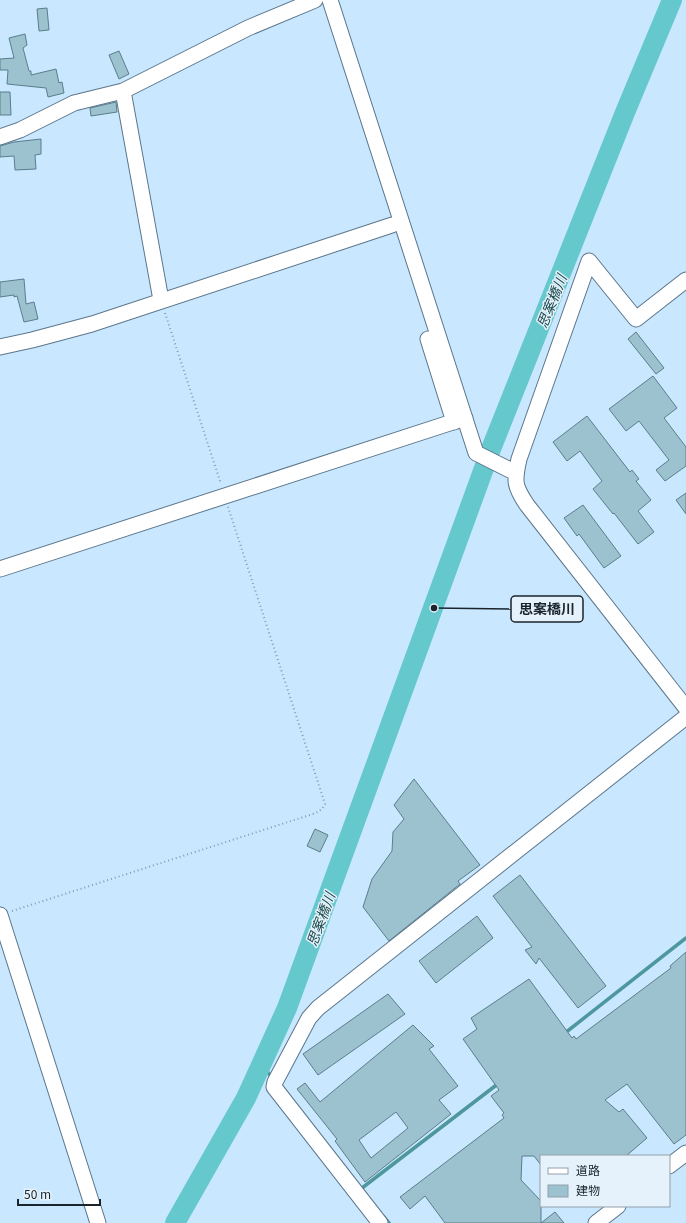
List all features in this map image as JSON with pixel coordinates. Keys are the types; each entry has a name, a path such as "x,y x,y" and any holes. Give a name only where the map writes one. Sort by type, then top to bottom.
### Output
{"street":[{"path":"0,137 20,130 74,103 124,91 248,28 315,0"},
{"path":"321,0 392,225 459,420 476,453 511,471 519,493 527,504 686,708"},
{"path":"330,0 459,420"},
{"path":"124,91 161,300"},
{"path":"0,347 92,324 392,225"},
{"path":"511,471 519,459 589,261 636,319 686,280"},
{"path":"0,569 459,420"},
{"path":"380,1223 274,1087 275,1082 309,1018 318,1008 686,717"},
{"path":"3,914 98,1223"},
{"path":"670,1165 686,1153"},
{"path":"596,1223 617,1207"}],"path":[{"path":"3,914 309,816 322,809 325,804 161,300"}],"building":[{"path":"47,8 49,30 39,31 37,9"},
{"path":"25,34 27,45 23,48 31,75 56,69 59,83 62,82 64,93 48,97 46,88 7,84 8,70 0,70 0,59 14,58 9,38"},
{"path":"119,51 129,74 119,79 109,55"},
{"path":"0,92 10,92 11,115 0,115"},
{"path":"116,102 117,112 91,116 90,108"},
{"path":"41,139 41,154 35,155 36,169 15,170 14,156 0,157 0,146 14,142"},
{"path":"24,279 26,304 34,302 38,319 24,322 17,296 0,297 0,282"},
{"path":"636,332 664,368 656,374 628,339"},
{"path":"653,376 677,408 664,418 686,447 686,466 665,481 656,470 669,460 639,421 626,431 609,409"},
{"path":"587,416 630,472 632,470 639,479 636,481 651,500 638,511 654,532 638,544 593,489 602,481 580,451 567,461 553,442"},
{"path":"686,493 686,514 676,500"},
{"path":"583,505 621,556 604,568 579,534 577,536 564,518"},
{"path":"414,779 480,865 458,881 460,884 389,941 363,907 372,879 392,851 393,832 404,819 394,805"},
{"path":"315,829 328,835 320,852 307,846"},
{"path":"520,875 606,986 578,1008 539,958 536,964 525,950 532,947 493,896"},
{"path":"477,916 493,938 436,983 419,961"},
{"path":"686,952 686,1135 674,1144 627,1084 605,1100 619,1112 623,1109 647,1138 627,1155 540,1155 540,1164 534,1156 522,1156 521,1180 540,1200 541,1223 445,1223 425,1196 410,1209 400,1197 504,1118 502,1115 504,1113 491,1096 499,1090 463,1039 477,1029 471,1018 529,979 572,1038 574,1036 576,1039 671,968 670,966"},
{"path":"388,994 405,1014 318,1075 303,1054"},
{"path":"413,1025 434,1046 429,1049 458,1086 439,1100 451,1114 365,1182 335,1141 337,1139 297,1089 305,1083 320,1102","holes":["396,1112 408,1128 371,1158 359,1140"]},
{"path":"555,1212 564,1223 541,1223"}],"waterway":[{"name":"思案橋川","path":"175,1223 246,1098 287,1008 491,449 626,110 672,0"},
{"path":"565,1033 686,938"},
{"path":"262,1064 272,1078"},
{"path":"362,1188 499,1083"},
{"path":"383,1216 389,1223"}],"place":[{"name":"思案橋川","path":"434,608"}]}
